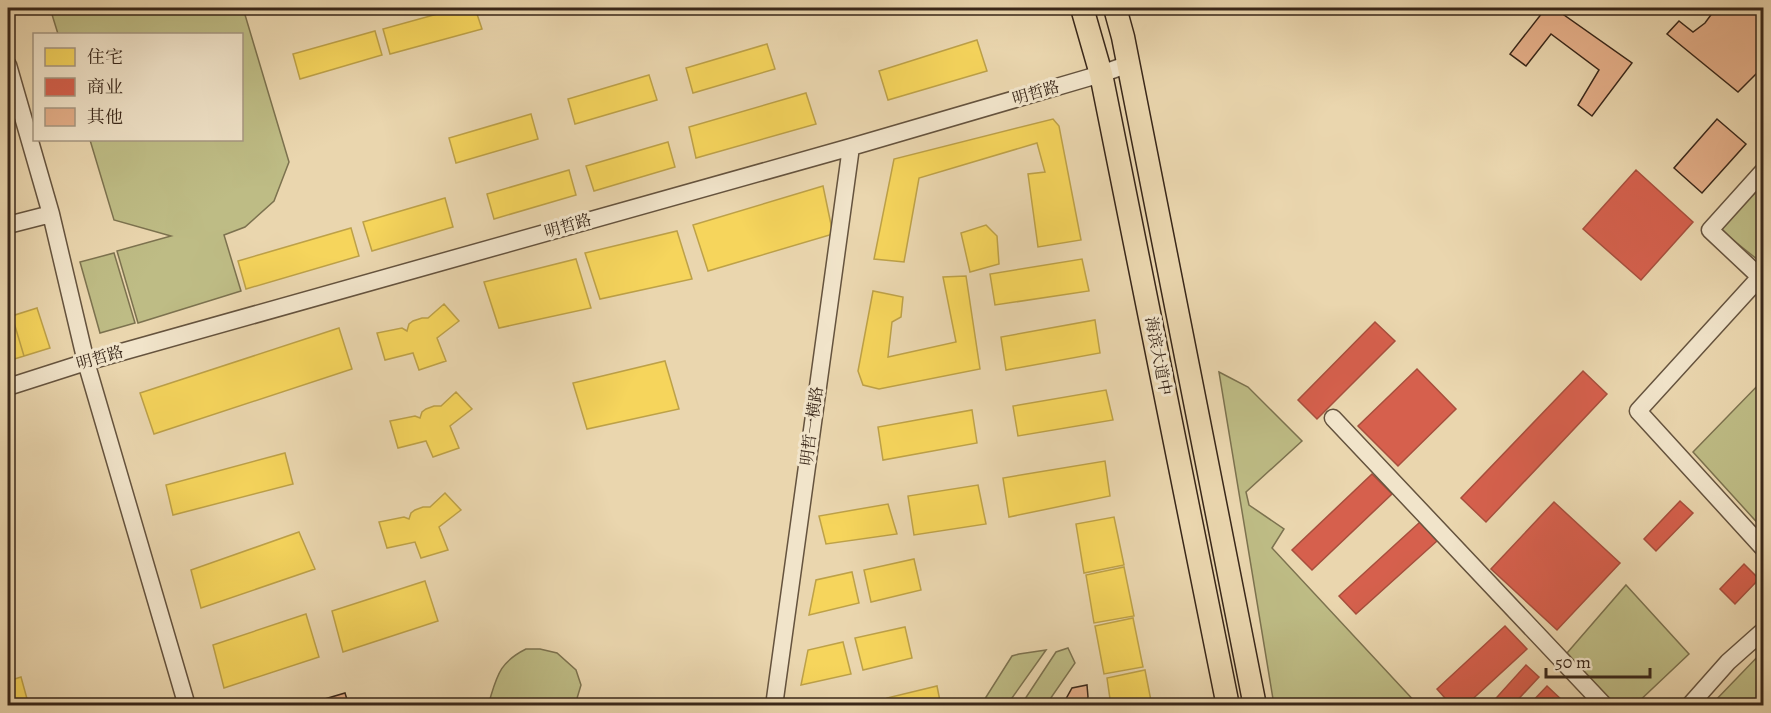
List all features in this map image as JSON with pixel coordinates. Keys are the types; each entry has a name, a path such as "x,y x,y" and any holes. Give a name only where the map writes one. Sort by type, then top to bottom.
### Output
{"main road":[{"name":"海滨大道中","path":"1082,8 1101,74 1228,705"},
{"name":"海滨大道中","path":"1115,8 1129,64 1255,705"}],"street":[{"name":"明哲路","path":"8,387 86,362 851,147 1129,64"},
{"path":"8,66 51,214 86,362 187,705"},
{"name":"明哲一横路","path":"774,705 851,147"},
{"path":"1764,170 1710,230 1762,278 1638,411 1764,549"},
{"path":"8,225 51,214"},
{"path":"1333,418 1605,705"},
{"path":"1689,705 1728,662 1764,630"}],"shaded area":[{"path":"50,8 243,8 289,162 274,201 245,227 224,235 241,291 138,323 117,251 171,236 114,220 90,141 243,141 243,33 58,33"},
{"path":"1763,176 1763,264 1718,228"},
{"path":"114,253 135,323 100,333 80,262"},
{"path":"1219,372 1248,387 1302,441 1246,492 1249,505 1284,529 1272,548 1418,705 1274,705"},
{"path":"1763,380 1763,529 1693,452"},
{"path":"1626,585 1689,654 1635,705 1613,706 1567,653"},
{"path":"1068,648 1075,663 1046,705 1021,705 1056,652"},
{"path":"526,649 557,653 576,670 581,685 575,705 488,705 504,665"},
{"path":"1046,650 1007,705 981,705 1012,656"},
{"path":"1763,651 1763,705 1711,705"}],"building: 住宅":[{"path":"459,8 475,8 482,29 390,54 383,29"},
{"path":"375,31 382,55 300,79 293,54"},
{"path":"977,40 987,71 888,100 879,71"},
{"path":"767,44 775,69 693,93 686,68"},
{"path":"649,75 657,100 575,124 568,99"},
{"path":"806,93 816,124 696,158 689,127"},
{"path":"531,114 538,139 456,163 449,138"},
{"path":"1053,119 1059,126 1081,240 1038,247 1028,174 1045,172 1037,143 919,178 904,262 874,259 894,159"},
{"path":"668,142 675,167 594,191 586,166"},
{"path":"569,170 576,195 494,219 487,194"},
{"path":"823,186 833,234 708,271 693,225"},
{"path":"445,198 453,227 372,251 363,222"},
{"path":"986,225 997,236 999,264 970,272 961,233"},
{"path":"351,228 359,256 246,289 238,261"},
{"path":"677,231 692,279 600,299 585,253"},
{"path":"576,259 591,308 499,328 484,282"},
{"path":"1082,259 1089,291 995,305 990,274"},
{"path":"966,276 980,369 879,389 863,385 858,371 873,291 903,297 901,317 892,322 888,357 956,342 943,277"},
{"path":"444,304 459,321 437,338 446,361 419,370 413,353 385,360 377,333 402,328 407,331 409,324 413,321 428,318"},
{"path":"37,308 50,348 24,356 12,316"},
{"path":"37,308 50,348 8,361 8,317"},
{"path":"1095,320 1100,353 1006,370 1001,337"},
{"path":"339,328 352,369 154,434 140,393"},
{"path":"665,361 679,409 587,429 573,383"},
{"path":"1106,390 1113,420 1018,436 1013,406"},
{"path":"456,392 472,409 450,426 459,448 433,457 426,441 398,448 390,421 415,416 420,418 426,409 441,406"},
{"path":"972,410 977,443 883,460 878,427"},
{"path":"285,453 293,484 173,515 166,485"},
{"path":"1105,461 1110,496 1009,517 1003,478"},
{"path":"978,485 986,524 914,535 908,496"},
{"path":"445,493 461,510 439,527 448,550 421,558 415,542 387,548 379,522 404,517 409,519 415,510 430,507"},
{"path":"888,504 897,534 826,544 819,516"},
{"path":"1114,517 1124,565 1084,573 1076,524"},
{"path":"299,532 315,569 201,608 191,570"},
{"path":"914,559 921,590 871,602 864,570"},
{"path":"1124,567 1134,616 1094,623 1086,575"},
{"path":"852,572 859,603 809,615 816,580"},
{"path":"425,581 438,621 343,652 332,611"},
{"path":"306,614 319,657 224,688 213,645"},
{"path":"1133,618 1143,667 1104,674 1095,626"},
{"path":"905,627 912,658 863,670 855,638"},
{"path":"843,642 851,674 801,685 808,650"},
{"path":"1145,670 1152,706 1111,706 1107,678"},
{"path":"21,677 29,706 8,706 8,681"},
{"path":"937,686 941,706 889,706 887,698"}],"building: 商业":[{"path":"1636,170 1693,222 1641,280 1583,229"},
{"path":"1375,322 1395,341 1317,419 1298,400"},
{"path":"1417,369 1456,409 1398,466 1358,426"},
{"path":"1583,371 1607,394 1486,522 1461,498"},
{"path":"1372,474 1392,494 1312,570 1292,550"},
{"path":"1680,501 1693,513 1656,551 1644,539"},
{"path":"1554,502 1620,563 1557,630 1491,569"},
{"path":"1420,522 1437,541 1356,614 1339,596"},
{"path":"1744,564 1759,579 1735,604 1720,589"},
{"path":"1505,626 1527,649 1465,706 1452,706 1437,689"},
{"path":"1526,665 1539,677 1512,706 1489,706"},
{"path":"1547,686 1564,702 1560,706 1528,706"}],"building: 其他":[{"path":"1546,8 1554,8 1632,63 1592,116 1578,105 1599,70 1551,34 1526,66 1510,54"},
{"path":"1716,8 1764,8 1764,66 1738,92 1667,34 1679,21 1693,32 1705,23"},
{"path":"1717,119 1746,144 1702,193 1674,168"},
{"path":"1087,685 1088,697 1083,706 1062,706 1072,688"},
{"path":"345,693 349,706 301,706"}]}
